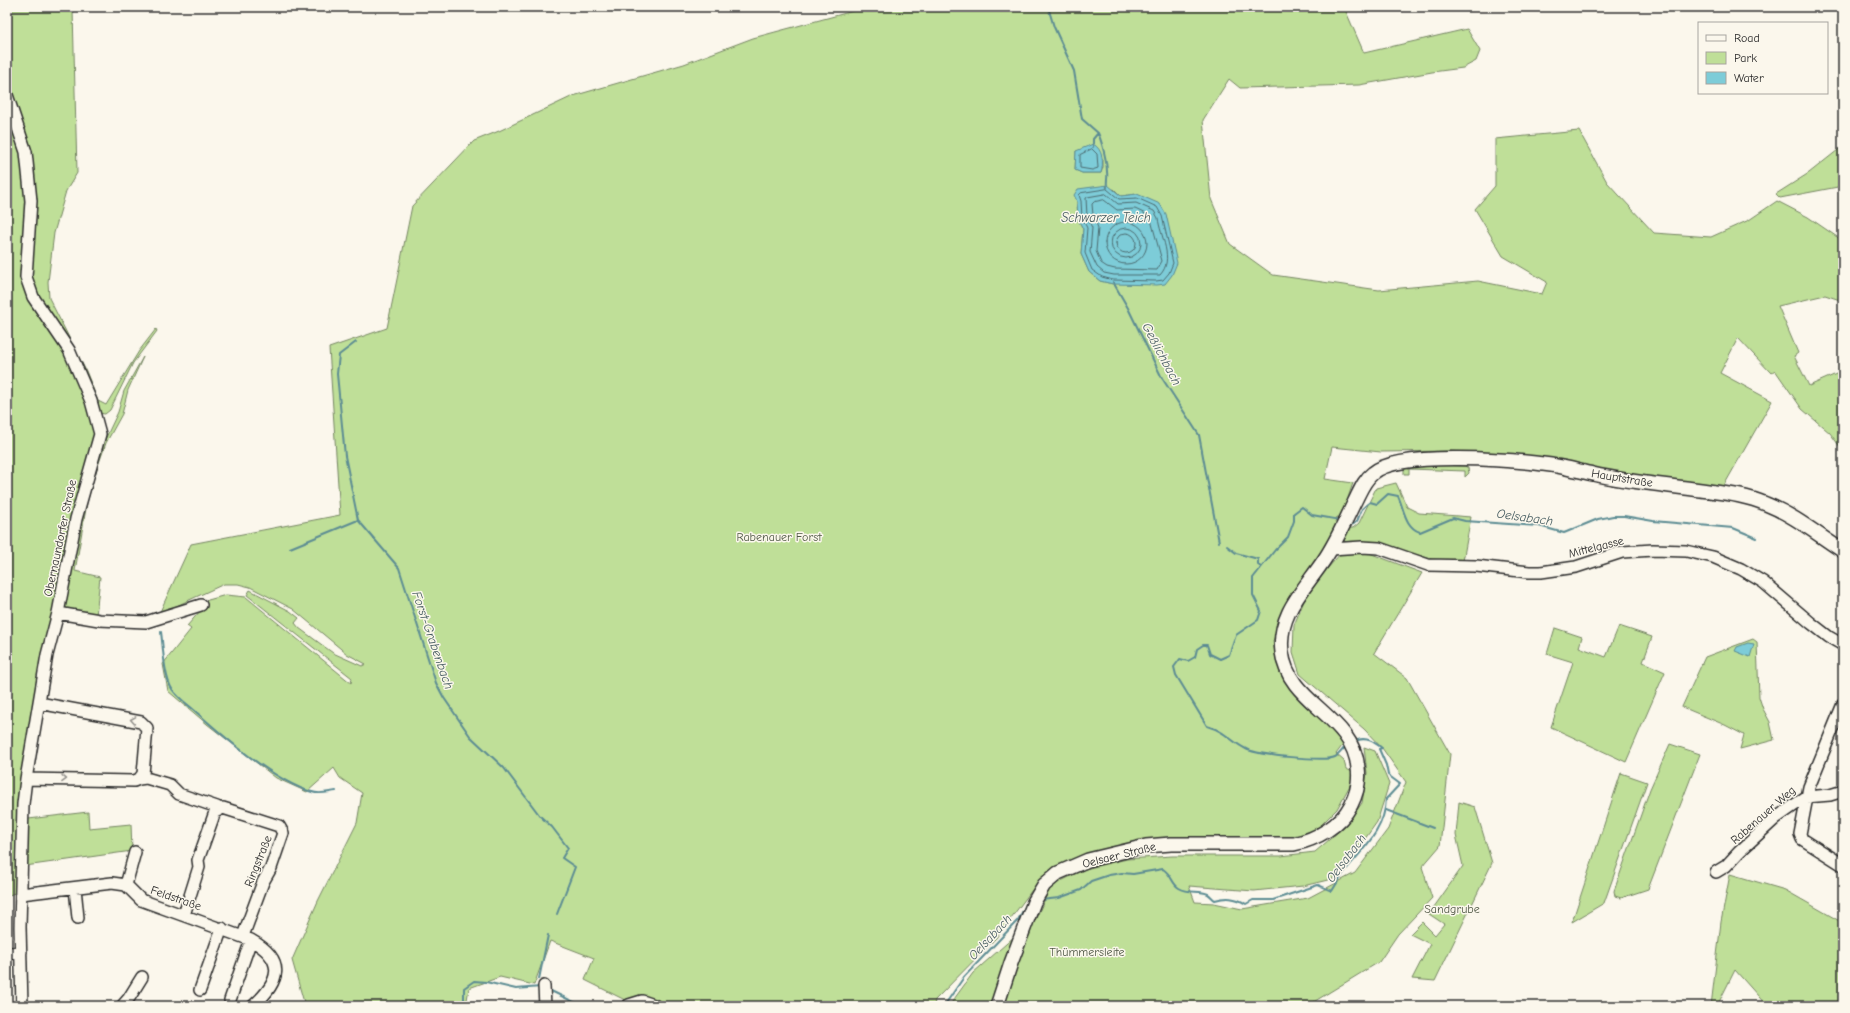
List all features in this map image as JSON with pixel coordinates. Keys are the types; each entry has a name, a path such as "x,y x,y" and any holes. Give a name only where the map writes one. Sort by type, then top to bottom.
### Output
{"main road":[{"name":"Hauptstraße","path":"1351,743 1339,726 1304,695 1290,677 1282,654 1281,642 1283,626 1288,612 1331,549 1365,481 1376,470 1388,465 1412,459 1447,459 1548,465 1610,477 1728,493 1752,499 1776,508 1843,552"},
{"name":"Oelsaer Straße","path":"997,1006 1011,963 1036,898 1050,879 1058,873 1088,860 1146,846 1171,844 1282,845 1308,841 1333,827 1349,809 1358,785 1358,761 1351,743"},
{"path":"629,1006 642,1002 654,1006"}],"street":[{"name":"Obernaundorfer Straße","path":"7,95 26,152 30,194 26,277 33,297 70,350 91,401 100,434 76,519 39,703 26,779 23,804 21,894 22,1006"},
{"name":"Mittelgasse","path":"1331,549 1362,547 1379,548 1428,565 1476,566 1529,572 1541,572 1576,566 1622,552 1652,550 1686,551 1713,558 1741,569 1763,582 1811,623 1843,645"},
{"path":"58,613 99,620 146,622 201,605"},
{"path":"39,703 141,722 147,728 143,774 139,779"},
{"name":"Rabenauer Weg","path":"1716,872 1726,866 1738,852 1776,818 1806,797 1843,704"},
{"path":"26,779 134,781 146,778 170,785 179,794 217,807"},
{"path":"1843,791 1830,795 1806,797 1800,834 1802,839 1843,865"},
{"name":"Ringstraße","path":"184,914 199,867 198,860 215,812 223,808 279,826 283,833 271,868 263,882 247,938"},
{"path":"21,894 112,883 126,886 136,852"},
{"name":"Feldstraße","path":"126,886 141,900 222,928 261,945 273,959 277,973 273,983 264,996 253,1006"},
{"path":"75,888 78,918"},
{"path":"200,990 222,928"},
{"path":"230,1000 247,938"},
{"path":"7,953 21,952"},
{"path":"122,1006 133,993 142,977"},
{"path":"544,989 545,1006"}],"green space":[{"path":"9,7 105,7 73,10 77,173 66,191 54,233 48,282 49,298 86,371 98,401 106,405 139,351 156,329 157,331 133,363 110,410 105,414 98,413 100,434 80,524 101,448 118,412 124,391 143,357 128,390 122,414 106,443 87,503 75,571 100,577 96,616 61,609 66,570 20,820 88,812 89,828 131,824 132,851 18,867 17,892 7,896 7,13 9,13"},
{"name":"Rabenauer Forst","path":"868,7 1344,7 1364,53 1467,29 1480,51 1476,61 1463,68 1359,85 1240,88 1229,79 1203,120 1211,199 1230,244 1273,275 1379,290 1478,281 1542,294 1547,282 1503,256 1475,209 1495,186 1495,139 1579,131 1607,182 1654,233 1711,237 1749,220 1777,201 1808,217 1843,241 1843,301 1825,295 1778,306 1798,353 1794,356 1809,386 1843,371 1843,451 1830,433 1802,409 1775,370 1771,373 1738,338 1720,373 1772,401 1722,489 1605,473 1542,457 1450,451 1381,452 1332,447 1325,479 1353,483 1341,518 1337,517 1335,522 1338,524 1318,562 1288,599 1273,641 1276,659 1291,686 1345,742 1336,754 1344,761 1346,769 1351,771 1354,778 1337,809 1315,831 1271,841 1097,854 1041,878 996,938 935,1000 934,1006 642,1006 633,1004 585,980 594,958 550,941 534,985 500,977 469,988 466,1006 305,1006 292,960 318,901 357,823 362,793 340,778 334,768 307,792 276,778 207,724 168,691 163,664 191,629 187,626 201,610 201,602 226,595 246,597 351,683 352,678 247,595 250,590 290,611 299,618 295,623 299,628 333,653 362,666 366,664 347,654 293,609 250,587 238,584 224,584 159,614 191,544 340,515 329,348 387,328 412,206 474,141 499,131 573,96 684,64 753,38","holes":["1076,151 1103,160 1101,173 1082,173 1075,170","1114,189 1121,196 1137,194 1166,215 1168,228 1113,284 1100,281 1089,272 1081,254 1083,229 1078,219 1077,201"]},
{"path":"1843,146 1843,186 1780,198 1776,194 1809,173"},
{"path":"1437,465 1465,466 1468,468 1469,473 1465,477 1465,471 1409,469 1409,474 1404,474 1404,467"},
{"path":"1396,483 1407,507 1419,513 1471,517 1463,561 1432,559 1372,542 1342,546 1349,528 1353,528 1359,523 1376,488"},
{"name":"Thümmersleite","path":"1341,553 1369,553 1422,573 1374,653 1407,678 1450,754 1440,846 1422,867 1432,898 1398,934 1379,962 1307,1006 1003,1006 1010,974 1051,886 1085,869 1127,859 1172,856 1281,856 1315,852 1345,826 1362,803 1367,773 1364,747 1375,751 1389,784 1377,822 1362,843 1332,879 1303,886 1254,891 1189,886 1195,902 1214,903 1242,909 1308,898 1355,873 1388,829 1406,782 1382,748 1364,729 1300,674 1293,652 1294,625 1304,601 1320,577"},
{"path":"1619,626 1652,637 1643,662 1665,672 1626,762 1551,727 1573,662 1547,654 1555,628 1582,637 1579,647 1606,657"},
{"path":"1753,639 1757,642 1759,697 1770,722 1774,740 1740,749 1744,735 1725,725 1682,707 1705,657"},
{"path":"1670,744 1700,754 1648,889 1621,898 1615,896 1614,891 1650,789"},
{"path":"1621,773 1647,782 1604,903 1572,922"},
{"name":"Sandgrube","path":"1459,802 1475,807 1492,863 1435,981 1412,979 1430,944 1410,934 1422,922 1435,935 1444,924 1429,914 1463,866 1456,835"},
{"path":"1730,874 1785,890 1843,923 1843,1006 1767,1006 1735,970 1717,1006 1711,1006 1721,922"},
{"path":"1015,936 994,1006 949,1006 973,973"}],"water":[{"path":"1093,144 1101,153 1101,173 1082,173 1075,170 1076,151"},
{"name":"Schwarzer Teich","path":"1108,185 1121,196 1137,194 1160,204 1166,214 1177,263 1172,275 1165,284 1113,284 1100,281 1089,272 1081,254 1083,229 1078,219 1077,201 1074,195 1078,189"},
{"path":"1748,643 1754,644 1750,657 1735,651 1737,647"}],"waterway":[{"name":"Geßlichbach","path":"1048,7 1054,27 1074,71 1082,119 1098,133 1093,139 1093,147"},
{"path":"1098,133 1103,147 1106,163 1107,188"},
{"name":"Geßlichbach","path":"1113,282 1128,308 1162,378 1199,435 1219,542"},
{"name":"Forst-Grabenbach","path":"356,342 339,355 337,374 345,456 358,520 399,568 436,683 444,698 470,736 504,768 540,816 552,827 568,848 562,858 575,867 557,914"},
{"name":"Oelsabach","path":"1350,525 1357,521 1362,509 1370,502 1377,504 1388,494 1398,496 1408,522 1415,530 1420,532 1453,518 1465,521 1539,526 1564,533 1598,519 1613,516 1624,516 1653,521 1733,528 1757,538"},
{"name":"Oelsabach","path":"1340,520 1312,515 1302,507 1294,513 1294,521 1288,537 1275,550 1253,578 1253,595 1261,611 1258,620 1236,635 1229,655 1220,659 1210,654 1207,645 1203,645 1197,649 1195,657 1188,661 1180,659 1174,667 1176,675 1207,726 1214,728 1246,749 1276,755 1318,759 1335,757 1346,746"},
{"path":"290,548 358,520"},
{"path":"1227,546 1236,553 1258,559 1258,565 1261,567"},
{"path":"161,632 164,661 169,684 182,700 234,745 282,779 297,787 315,793 336,791"},
{"name":"Oelsabach","path":"1041,900 1059,898 1081,890 1091,881 1109,875 1122,873 1133,874 1163,869 1179,888 1186,891 1205,893 1215,900 1230,898 1246,904 1253,900 1273,900 1318,885 1332,891 1346,870 1373,836 1382,819 1386,799 1400,784 1388,775 1386,765 1379,749 1382,748 1373,742 1361,739 1358,740"},
{"path":"1386,810 1433,828"},
{"name":"Oelsabach","path":"944,1006 964,977 1018,920 1026,905"},
{"name":"Forst-Grabenbach","path":"539,979 548,935"},
{"name":"Oelsabach","path":"464,1006 464,988 474,981 486,982 516,989 541,987"},
{"name":"Oelsabach","path":"549,990 582,1006"}]}
